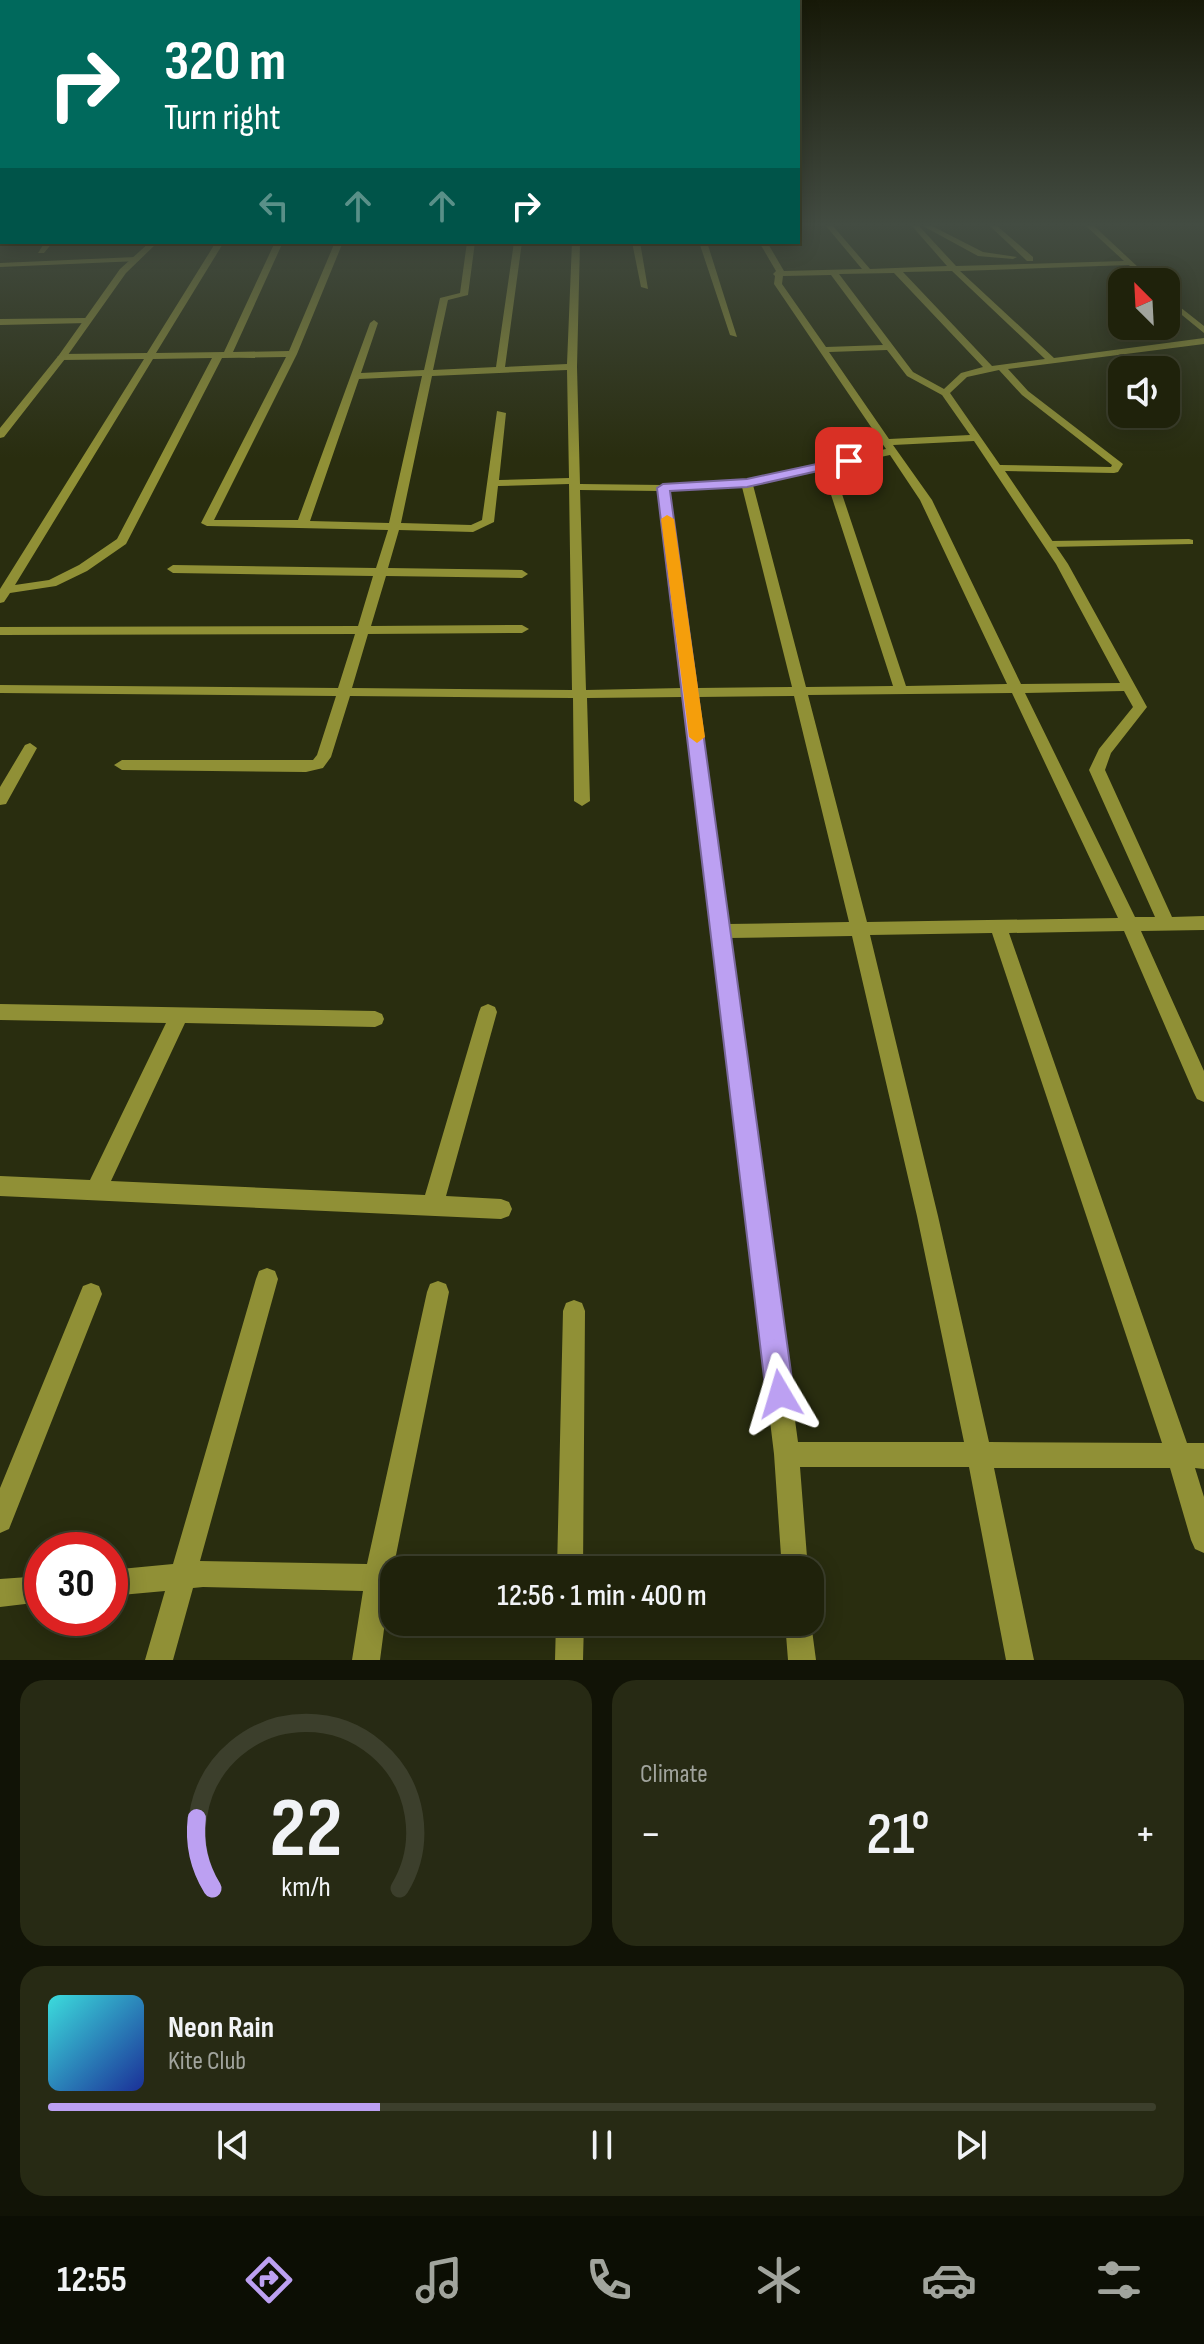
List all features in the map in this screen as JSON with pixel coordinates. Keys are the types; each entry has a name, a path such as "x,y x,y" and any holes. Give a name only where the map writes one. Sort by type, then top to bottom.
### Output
{"street":[{"path":"0,435 62,357 99,303"},
{"path":"4,594 181,303"},
{"path":"4,594 52,583 83,568 122,541 248,303"},
{"path":"313,303 292,354 207,523 473,529 483,526 488,522 501,413"},
{"path":"122,765 306,767 318,764 324,757 394,528 443,303"},
{"path":"500,371 509,303"},
{"path":"574,303 572,367 582,694 582,801"},
{"path":"723,303 734,335"},
{"path":"792,303 926,500 1130,925 1204,1093"},
{"path":"857,303 910,374 945,393 977,438 1049,544 1140,707 1104,752 1097,770 1167,924"},
{"path":"930,303 1025,393 1118,464 1114,470 1097,472 998,468"},
{"path":"991,303 1052,361"},
{"path":"1180,309 1202,327"},
{"path":"0,322 85,321"},
{"path":"303,524 374,323"},
{"path":"945,393 964,375 996,368 1204,341"},
{"path":"824,350 890,347"},
{"path":"62,357 292,354"},
{"path":"355,376 572,367"},
{"path":"492,483 663,488 747,483 890,447 977,438"},
{"path":"827,465 900,687"},
{"path":"747,483 862,929 981,1456 1020,1660"},
{"path":"663,488 787,1454 794,1556"},
{"path":"173,569 522,574"},
{"path":"0,631 522,629"},
{"path":"0,689 582,694 900,687 1129,687"},
{"path":"0,800 30,748"},
{"path":"722,931 1204,923"},
{"path":"998,926 1192,1456 1204,1540"},
{"path":"0,1012 375,1019"},
{"path":"433,1206 488,1012"},
{"path":"96,1191 179,1015"},
{"path":"0,1186 501,1209"},
{"path":"159,1660 267,1279"},
{"path":"390,1556 438,1292"},
{"path":"0,1520 91,1294"},
{"path":"570,1556 574,1311"},
{"path":"787,1454 1192,1456"},
{"path":"128,1581 182,1576 380,1578"},
{"path":"0,1593 24,1591"},
{"path":"366,1660 380,1603"},
{"path":"569,1660 570,1636"},
{"path":"800,1636 802,1660"}],"lane":[{"path":"1049,544 1189,542"}],"slow traffic":[{"path":"667,519 697,737"}],"route":[{"path":"780,1394 663,488 747,483 849,461"}]}
